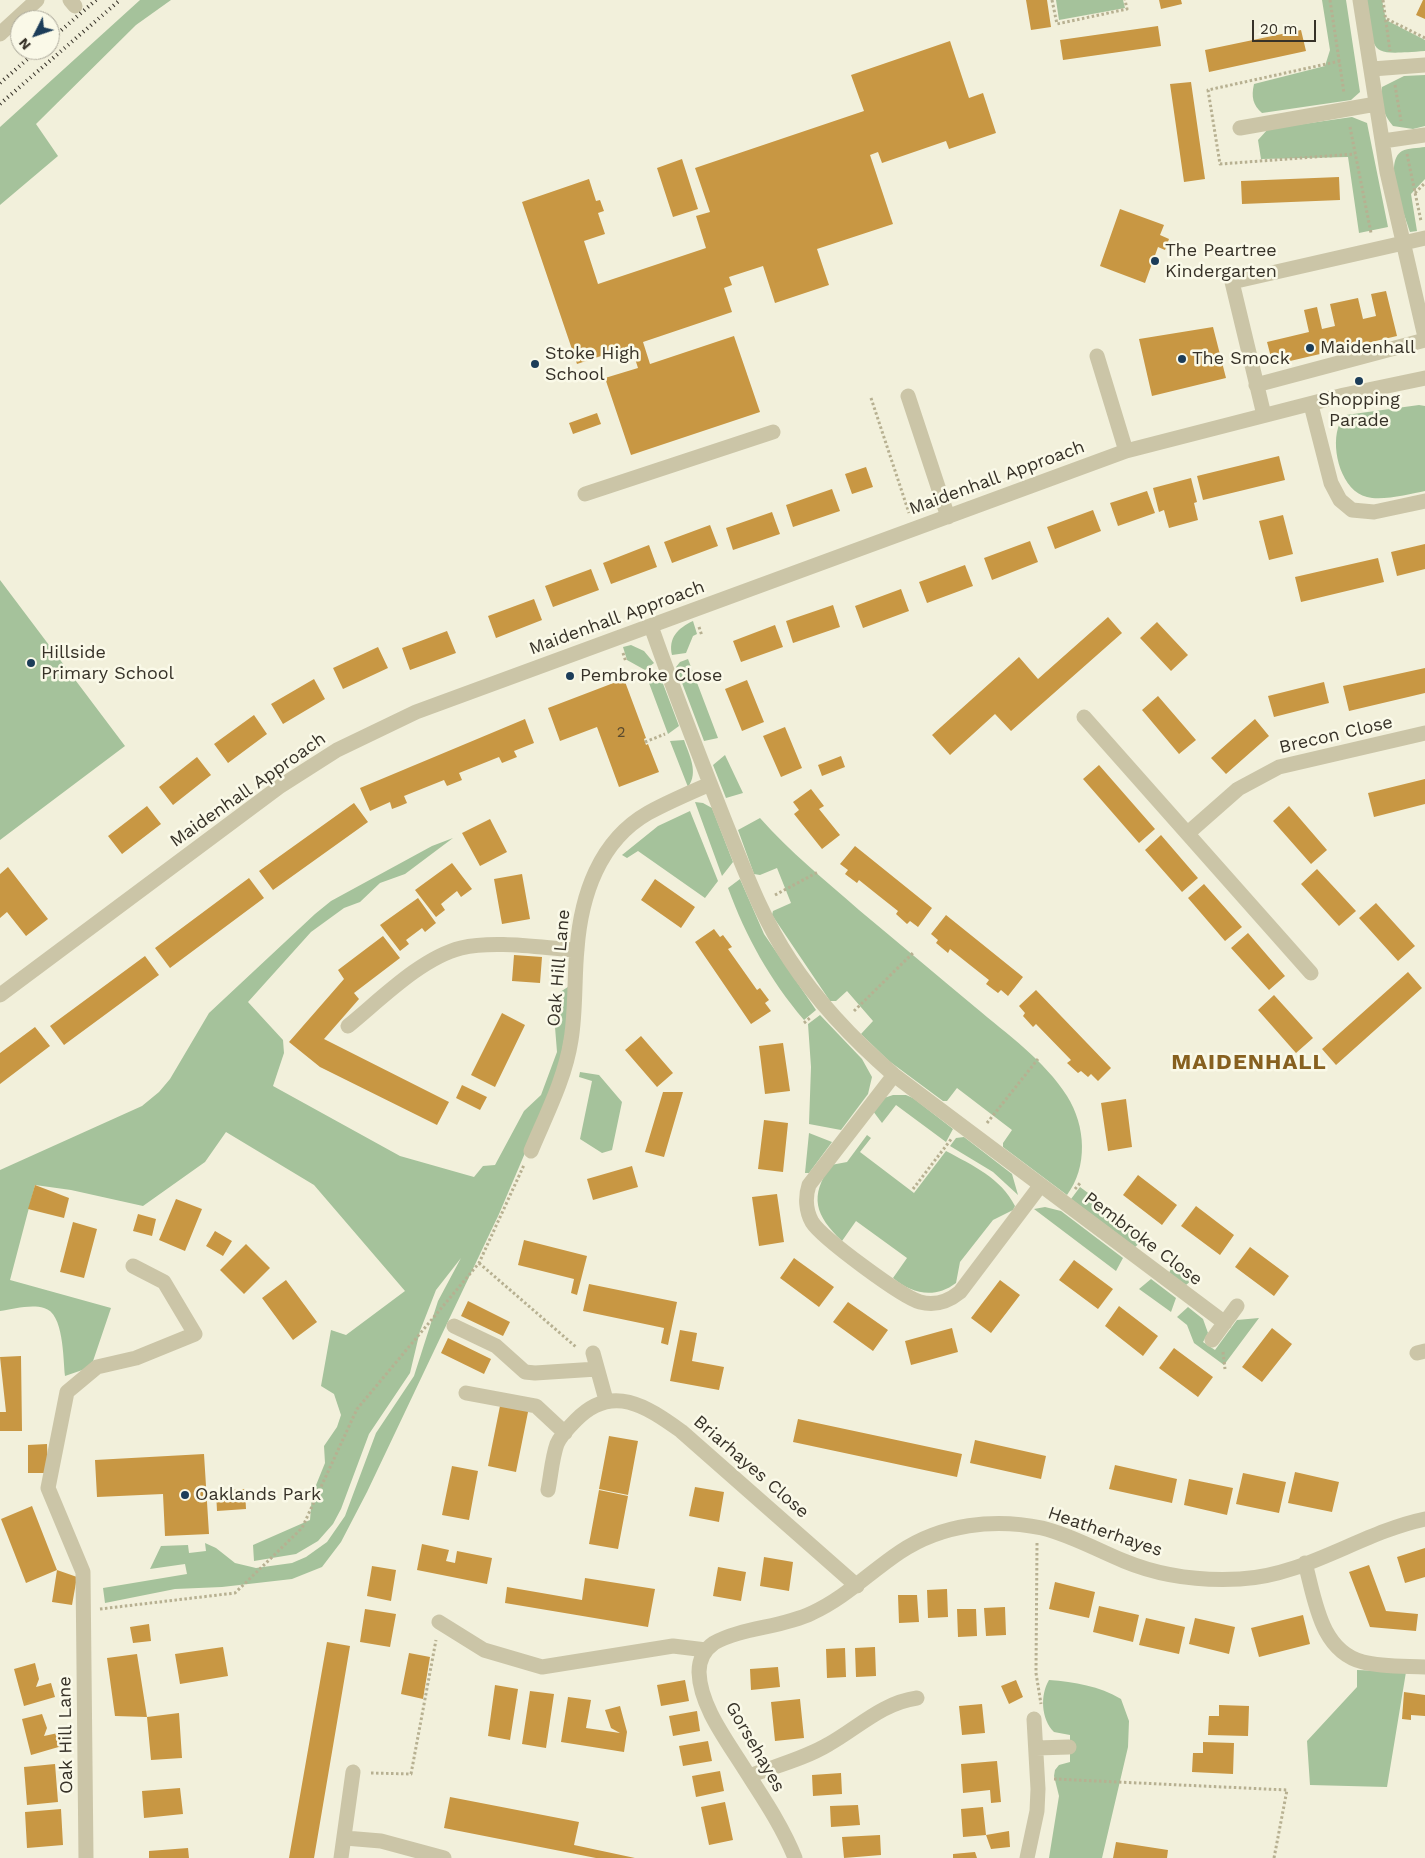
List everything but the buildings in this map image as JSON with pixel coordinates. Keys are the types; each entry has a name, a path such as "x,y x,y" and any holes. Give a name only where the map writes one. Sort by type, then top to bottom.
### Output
{"street":[{"path":"0,34 37,0"},
{"path":"1256,385 1425,338 1383,141 1360,0"},
{"path":"1372,69 1425,65"},
{"path":"1240,128 1376,104"},
{"path":"1383,141 1425,135"},
{"path":"1264,415 1232,282 1425,238"},
{"path":"1097,356 1126,451"},
{"name":"Maidenhall Approach","path":"0,996 232,822 337,750 416,712 1126,451 1264,415 1425,378"},
{"path":"908,396 948,517"},
{"path":"1311,405 1331,483 1340,500 1352,510 1374,512 1425,501"},
{"path":"586,494 773,432"},
{"name":"Pembroke Close","path":"651,626 710,784 758,902 790,960 840,1023 857,1042 894,1074 1040,1186 1225,1323"},
{"path":"1084,717 1311,973"},
{"name":"Brecon Close","path":"1188,833 1238,790 1278,767 1425,733"},
{"name":"Oak Hill Lane","path":"531,1151 563,1074 571,1041 575,1013 577,950 584,899 590,883 615,840 647,814 710,784"},
{"path":"348,1026 422,966 447,953 462,948 480,946 577,950"},
{"path":"894,1074 809,1185 807,1201 810,1217 816,1226 834,1242 903,1293 922,1302 940,1302 953,1297 964,1286 1040,1186"},
{"path":"83,1611 83,1572 48,1488 67,1392 97,1367 136,1358 194,1334 164,1282 133,1266"},
{"path":"1212,1340 1237,1306"},
{"path":"454,1326 496,1346 525,1372 535,1374 597,1369"},
{"path":"548,1490 556,1448 565,1433 586,1410 606,1400 593,1353"},
{"path":"466,1393 536,1406 565,1433"},
{"name":"Briarhayes Close","path":"606,1400 619,1401 636,1406 666,1420 681,1431 857,1586"},
{"name":"Heatherhayes","path":"706,1650 720,1640 813,1613 857,1586 900,1552 943,1532 990,1522 1007,1522 1044,1529 1080,1541 1126,1562 1157,1571 1180,1575 1243,1579 1271,1574 1305,1563 1402,1525 1425,1519"},
{"path":"1305,1563 1322,1623 1327,1635 1338,1649 1362,1662 1425,1667"},
{"name":"Oak Hill Lane","path":"83,1611 86,1858"},
{"path":"439,1622 484,1650 542,1666 673,1646 706,1650"},
{"name":"Gorsehayes","path":"706,1650 699,1671 704,1694 720,1728 775,1818 795,1858"},
{"path":"749,1776 827,1745 885,1707 917,1698"},
{"path":"1027,1858 1037,1810 1039,1778 1034,1719"},
{"path":"1036,1748 1069,1747"},
{"path":"340,1858 345,1838 353,1772"},
{"path":"345,1838 382,1841 444,1858"}],"path":[{"path":"1052,0 1056,24 1127,9 1125,0"},
{"path":"1386,19 1425,38"},
{"path":"1415,193 1425,183"},
{"path":"871,398 894,472 915,529"},
{"path":"645,742 666,734"},
{"path":"758,902 786,891 818,872"},
{"path":"840,1023 914,952"},
{"path":"976,1137 1038,1059"},
{"path":"913,1189 962,1126"},
{"path":"83,1611 235,1593 302,1528 358,1409 479,1263 531,1151"},
{"path":"479,1263 582,1352 593,1353"},
{"path":"1034,1719 1042,1710 1036,1673 1036,1585 1037,1541 1043,1538 1044,1529"},
{"path":"353,1772 410,1774 439,1622"},
{"path":"1039,1778 1287,1790 1274,1858"}],"green space":[{"path":"140,0 171,0 136,25 36,124 58,156 0,205 0,127"},
{"path":"1056,0 1123,0 1125,8 1059,20"},
{"path":"1322,0 1346,0 1360,92 1351,100 1262,113 1253,100 1254,84 1325,66 1330,50"},
{"path":"1366,0 1382,0 1386,20 1425,40 1425,51 1393,53 1377,48 1373,42"},
{"path":"1425,75 1425,126 1413,129 1393,126 1383,108 1381,98 1382,87 1404,76"},
{"path":"1352,117 1367,123 1388,227 1359,233 1348,157 1261,159 1258,140 1268,129"},
{"path":"1425,147 1425,179 1411,194 1417,231 1410,232 1400,202 1394,177 1394,166 1396,157 1402,151"},
{"path":"1419,405 1425,406 1425,491 1380,498 1367,497 1358,493 1345,479 1340,469 1336,437 1341,422 1346,415"},
{"name":"Hillside Primary School","path":"0,580 125,746 0,840"},
{"path":"693,621 697,634 693,636 686,653 672,655 671,644 675,634"},
{"path":"631,645 644,651 654,663 645,670 627,660 623,647"},
{"path":"688,659 718,738 704,741 676,667 680,662"},
{"path":"659,673 679,726 668,734 646,675"},
{"path":"684,740 693,769 693,775 688,787 670,741"},
{"path":"725,755 743,793 726,798 713,765"},
{"path":"695,802 703,803 712,808 733,862 722,876"},
{"path":"690,811 718,881 705,898 638,851 627,858 622,855 658,826"},
{"path":"760,818 783,842 859,910 1025,1048 1058,1083 1073,1108 1081,1133 1082,1146 1079,1172 1067,1195 1003,1147 1003,1143 1012,1130 957,1088 947,1101 943,1101 889,1061 861,1034 873,1021 847,991 836,1001 830,1001 772,915 773,911 791,903 777,868 760,875 754,874 738,830"},
{"path":"453,838 405,874 380,883 360,902 344,908 311,932 248,1002 283,1040 284,1053 273,1086 400,1156 474,1177 483,1166 495,1165 524,1111 541,1095 557,1052 553,1002 560,992 571,985 573,991 557,1078 499,1214 367,1492 341,1542 322,1567 292,1579 222,1587 175,1589 105,1603 103,1588 187,1574 185,1564 150,1569 161,1546 188,1545 189,1553 206,1551 205,1543 216,1548 235,1563 256,1568 292,1563 306,1557 327,1542 345,1516 376,1433 414,1376 438,1301 461,1258 436,1290 420,1331 410,1373 369,1434 341,1509 333,1524 318,1541 296,1554 254,1561 253,1545 310,1520 312,1495 325,1463 324,1446 337,1427 341,1415 334,1394 321,1386 331,1330 346,1335 405,1291 314,1185 226,1132 205,1162 143,1206 71,1190 35,1185 10,1280 111,1308 91,1367 65,1376 59,1327 51,1312 44,1308 33,1306 0,1311 0,1170 142,1106 159,1092 170,1079 209,1013 315,914 331,901 432,846"},
{"path":"740,879 764,934 816,1010 804,1020 770,974 743,924 728,888"},
{"path":"820,1015 862,1059 872,1077 868,1094 841,1130 809,1124 811,1067 808,1024"},
{"path":"580,1072 599,1075 622,1102 612,1150 602,1153 580,1139 592,1081 579,1077"},
{"path":"893,1095 906,1095 913,1098 953,1129 946,1142 896,1105 882,1123 873,1111 884,1098"},
{"path":"809,1133 832,1142 809,1173 805,1173"},
{"path":"867,1135 871,1138 860,1152 914,1193 946,1151 976,1167 994,1180 1009,1196 1015,1206 1013,1210 993,1220 960,1262 956,1283 948,1288 932,1293 908,1288 893,1278 907,1258 856,1221 842,1241 826,1223 821,1214 818,1196 824,1176 831,1165 847,1162"},
{"path":"964,1137 1012,1174 1018,1195 993,1172 950,1146 956,1138"},
{"path":"1080,1187 1147,1237 1135,1247 1071,1199"},
{"path":"1045,1207 1061,1211 1123,1258 1116,1271 1034,1209"},
{"path":"1176,1258 1198,1275 1186,1285 1169,1273"},
{"path":"1151,1279 1176,1298 1171,1312 1139,1289"},
{"path":"1188,1307 1203,1319 1208,1333 1203,1342 1215,1350 1237,1320 1259,1318 1224,1365 1194,1343 1187,1325 1177,1317"},
{"path":"1357,1670 1406,1672 1387,1787 1310,1785 1307,1741 1357,1687"},
{"path":"1049,1680 1086,1685 1121,1699 1129,1721 1128,1747 1102,1858 1049,1858 1059,1796 1054,1776 1055,1770 1059,1765 1070,1762 1070,1735 1054,1732 1046,1720 1043,1700"}],"railway":[{"path":"60,31 96,0"},
{"path":"0,104 120,0"},
{"path":"0,83 26,60"}],"place":[{"name":"The Peartree Kindergarten","path":"1155,261"},
{"name":"Maidenhall","path":"1310,348"},
{"name":"The Smock","path":"1182,359"},
{"name":"Stoke High School","path":"535,364"},
{"name":"Shopping Parade","path":"1359,381"},
{"name":"Hillside Primary School","path":"31,663"},
{"name":"Pembroke Close","path":"570,676"},
{"name":"Oaklands Park","path":"185,1495"}],"district":[{"name":"MAIDENHALL","path":"1249,1063"}]}
